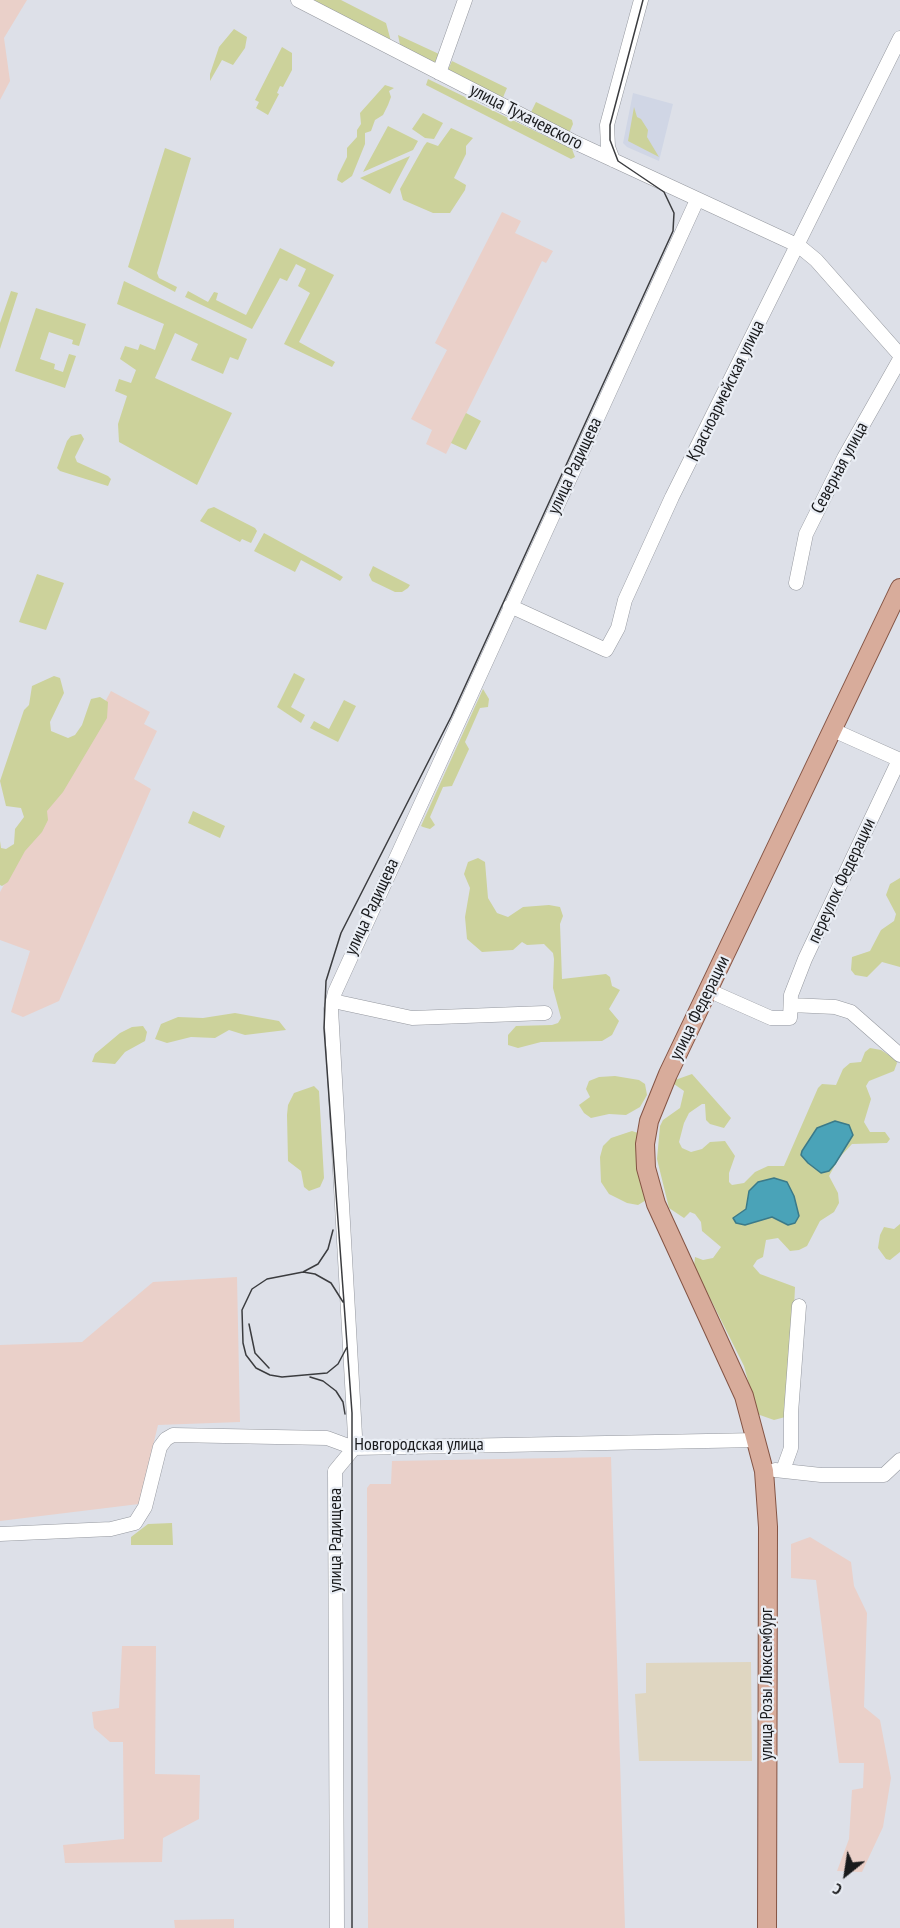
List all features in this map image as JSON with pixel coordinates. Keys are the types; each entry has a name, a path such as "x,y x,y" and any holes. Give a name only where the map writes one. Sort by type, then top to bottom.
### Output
{"main road":[{"name":"улица Федерации","path":"757,1440 744,1396 726,1352 656,1204 646,1168 645,1144 649,1121 656,1101 900,588"},
{"name":"улица Розы Люксембург","path":"757,1440 764,1471 768,1527 767,1928"}],"street":[{"name":"улица Тухачевского","path":"298,0 613,160"},
{"path":"439,73 465,0"},
{"path":"641,0 607,124 608,147 613,160 799,246 816,260 899,351"},
{"name":"Красноармейская улица","path":"510,606 606,650 618,628 625,600 672,497 799,246 900,38"},
{"name":"улица Радищева","path":"337,1928 335,1471 354,1448 333,1001 340,976 697,200"},
{"name":"Северная улица","path":"796,583 806,534 899,351"},
{"path":"832,730 899,760"},
{"name":"переулок Федерации","path":"791,1005 792,995 805,959 899,760"},
{"path":"710,991 771,1018 790,1018 791,1005 835,1007 851,1012 900,1056"},
{"path":"333,1001 408,1018 545,1013"},
{"path":"783,1470 791,1448 791,1413 799,1306"},
{"name":"Новгородская улица","path":"0,1534 111,1529 135,1523 146,1503 160,1447 165,1439 172,1435 327,1438 354,1448 757,1440"},
{"path":"764,1471 783,1470 821,1475 884,1475 900,1460"}],"shaded area":[{"path":"0,0 27,0 4,38 10,81 0,100"},
{"path":"633,93 673,104 659,161 623,143"},
{"path":"502,212 521,221 515,233 553,251 546,263 542,261 446,454 426,444 432,430 411,419 447,350 435,343"},
{"path":"111,691 150,712 144,724 157,731 134,779 151,789 59,1001 23,1017 11,1012 30,951 0,940 0,892"},
{"path":"237,1277 240,1422 158,1425 139,1504 0,1521 0,1345 82,1342 153,1282"},
{"path":"611,1457 625,1928 368,1928 367,1488 370,1484 391,1484 392,1461"},
{"path":"810,1537 851,1562 854,1586 867,1613 864,1707 880,1720 891,1778 883,1827 862,1872 837,1871 849,1839 852,1790 863,1788 864,1763 839,1763 816,1580 791,1578 791,1544"},
{"path":"122,1646 156,1646 155,1774 200,1775 199,1819 163,1838 162,1862 65,1863 63,1845 124,1839 123,1742 110,1742 94,1728 92,1712 119,1708"},
{"path":"751,1662 752,1761 639,1761 635,1694 646,1693 646,1663"},
{"path":"234,1919 234,1928 175,1928 174,1920"}],"green space":[{"path":"305,0 341,0 386,23 392,45"},
{"path":"234,29 247,37 245,48 233,65 222,60 210,81 219,47"},
{"path":"398,35 439,54 434,67 401,50"},
{"path":"282,47 292,53 292,70 283,87 280,86 277,93 279,94 268,115 256,108 259,102 255,100"},
{"path":"452,61 507,88 501,102 446,74"},
{"path":"428,79 572,149 575,157 571,159 426,85"},
{"path":"385,85 394,88 389,91 391,97 388,105 383,115 375,120 371,131 365,133 365,144 352,176 342,183 337,180 338,175 347,157 347,148 357,137 357,130 361,124 360,113"},
{"path":"536,102 572,120 570,131 565,133 529,116"},
{"path":"634,107 637,117 648,130 647,137 659,157 628,141"},
{"path":"423,113 443,123 434,139 425,138 412,129"},
{"path":"388,126 418,141 413,150 363,172"},
{"path":"451,128 473,138 466,146 466,154 454,178 466,185 465,190 450,213 433,213 403,200 400,189 427,142 438,146"},
{"path":"165,148 191,158 157,273 159,278 177,287 175,292 128,267"},
{"path":"410,156 390,194 360,178"},
{"path":"280,248 334,275 299,342 335,362 332,367 284,344 310,293 298,286 306,269 296,264 287,281 280,278 252,329 185,297 188,291 208,302 214,292 218,293 216,300 246,315"},
{"path":"124,281 247,339 238,360 230,357 223,374 191,360 198,344 175,333 155,378 232,413 197,485 119,442 118,424 127,396 115,391 119,379 131,383 136,370 120,359 125,346 138,350 140,344 155,350 164,324 117,304"},
{"path":"11,291 18,293 0,349 0,323"},
{"path":"36,308 86,324 79,346 72,344 73,340 49,332 40,359 55,364 54,369 63,372 69,354 76,356 65,388 15,371"},
{"path":"466,413 481,421 466,450 451,443"},
{"path":"81,434 84,439 75,457 77,462 108,476 111,479 108,486 60,471 57,468 67,441 71,436"},
{"path":"214,507 255,528 257,531 251,543 242,539 240,542 200,521 208,509"},
{"path":"264,533 343,577 340,581 301,560 295,572 254,551"},
{"path":"373,566 410,585 402,592 395,592 372,581 369,575"},
{"path":"37,574 64,583 46,630 19,622"},
{"path":"294,673 305,679 291,707 305,715 301,723 277,707"},
{"path":"54,676 60,678 64,693 50,722 51,731 68,738 75,735 82,725 91,699 100,697 108,702 107,718 63,792 47,811 48,820 42,832 25,851 8,882 2,886 0,885 0,841 1,848 6,849 14,844 15,829 24,817 21,808 6,806 0,781 24,710 29,705 32,686"},
{"path":"483,689 489,699 488,707 480,708 465,742 469,749 452,786 443,787 430,817 435,825 430,829 423,827 421,826"},
{"path":"344,700 356,706 338,742 310,728 314,721 329,729"},
{"path":"193,811 225,826 220,838 188,823"},
{"path":"478,858 485,862 488,898 497,913 508,917 523,907 549,905 560,907 563,916 560,924 562,979 606,974 610,977 612,986 620,990 609,1009 619,1021 612,1035 602,1041 541,1042 518,1048 508,1045 508,1035 516,1026 552,1025 558,1023 561,1018 553,988 554,959 553,953 544,944 527,945 522,942 513,950 482,952 467,939 465,917 470,888 464,874 468,862"},
{"path":"900,878 900,967 882,962 867,977 855,975 851,970 852,957 870,951 881,930 894,921 896,914 886,895 890,884"},
{"path":"235,1013 279,1021 286,1030 245,1035 229,1030 215,1038 191,1037 167,1043 155,1039 161,1024 178,1017 203,1018"},
{"path":"143,1026 147,1032 145,1041 125,1052 115,1064 92,1062 95,1054 120,1033 132,1027"},
{"path":"870,1048 881,1050 895,1059 897,1063 894,1071 869,1081 866,1086 871,1099 864,1122 870,1132 885,1132 890,1139 887,1143 852,1144 839,1158 829,1176 838,1193 839,1203 834,1212 820,1221 807,1246 790,1251 778,1238 766,1240 763,1257 753,1266 760,1274 795,1287 789,1416 774,1420 757,1414 744,1366 694,1266 695,1257 703,1260 713,1258 721,1247 702,1231 701,1222 695,1214 690,1212 684,1218 669,1208 657,1159 660,1126 663,1120 680,1108 684,1091 674,1084 675,1080 692,1074 731,1118 724,1128 710,1124 706,1120 705,1104 702,1104 689,1113 679,1142 682,1148 691,1152 702,1149 710,1142 725,1141 735,1156 729,1173 729,1182 732,1185 744,1183 755,1172 768,1166 784,1166 818,1088 822,1084 836,1085 843,1069 850,1063 861,1062 865,1052"},
{"path":"615,1076 639,1080 645,1084 647,1095 640,1107 626,1115 609,1114 591,1118 579,1105 590,1097 586,1089 589,1081 599,1077"},
{"path":"314,1086 319,1091 324,1178 320,1187 309,1191 304,1187 301,1171 288,1161 287,1115 288,1105 294,1093"},
{"path":"632,1131 641,1134 648,1199 638,1205 627,1203 609,1194 601,1182 600,1157 603,1146 611,1138"},
{"path":"900,1224 900,1252 890,1260 886,1259 878,1248 880,1235 884,1227 894,1229"},
{"path":"172,1523 173,1545 131,1545 131,1537 148,1524"}],"water":[{"path":"835,1121 849,1125 853,1135 835,1164 829,1171 821,1173 801,1155 802,1151 817,1128"},
{"path":"774,1178 787,1182 794,1196 799,1216 795,1223 788,1225 772,1217 745,1225 736,1223 733,1218 746,1209 749,1191 758,1182"}],"tram line":[{"path":"352,1928 352,1413 324,1028 326,981 341,933 451,717 673,231 674,213 664,192 618,161 610,140 610,125 643,0"},
{"path":"333,1230 328,1249 318,1264 303,1272 267,1279 252,1289 242,1310 243,1343 246,1355 256,1368 270,1375 282,1377 327,1373 338,1364 347,1347"},
{"path":"303,1272 315,1274 331,1283 343,1302"},
{"path":"249,1324 255,1353 269,1368"},
{"path":"310,1377 323,1381 336,1391 343,1402 345,1414"}]}
